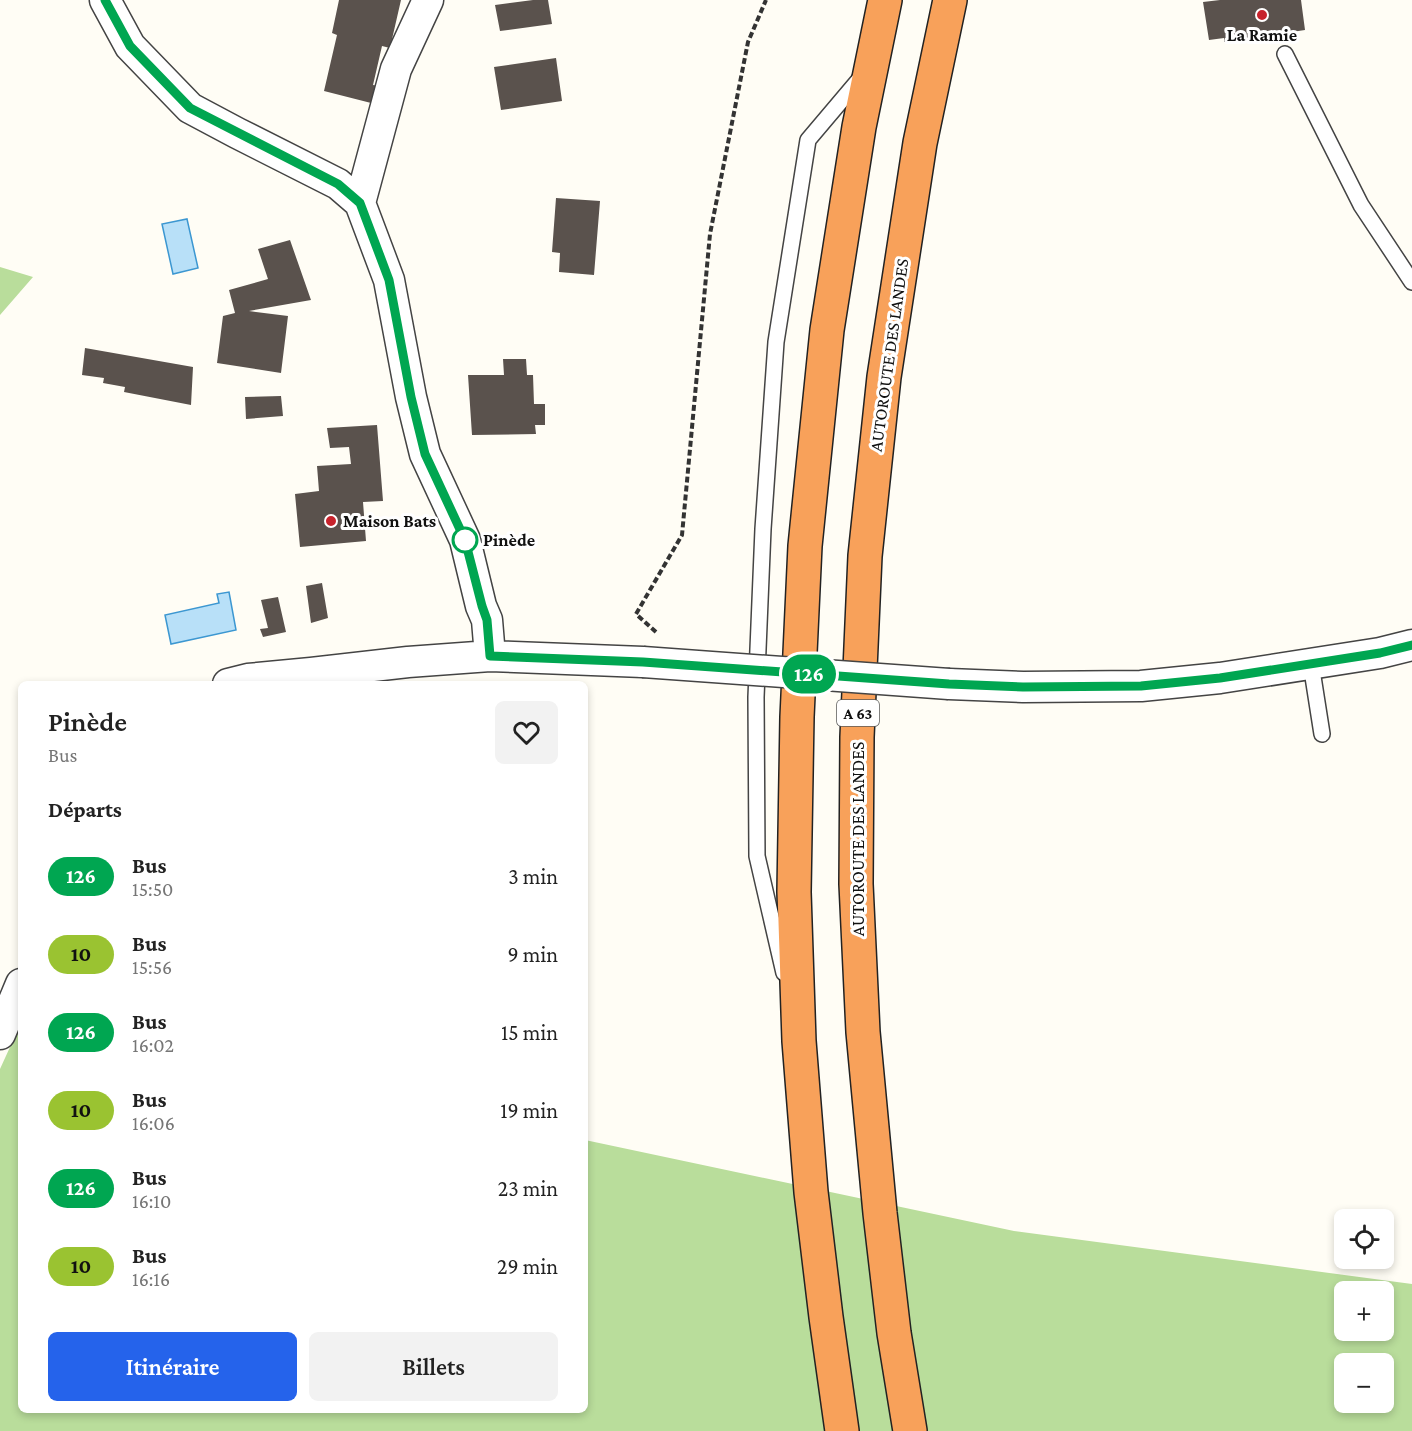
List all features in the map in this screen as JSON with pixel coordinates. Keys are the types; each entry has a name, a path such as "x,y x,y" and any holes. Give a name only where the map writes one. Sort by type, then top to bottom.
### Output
{"highway":[{"path":"842,1431 811,1192 799,1041 794,892 796,717 805,546 827,330 860,127 885,0"},
{"name":"AUTOROUTE DES LANDES","path":"910,1431 894,1333 863,1032 856,884 857,737 865,556 884,377 920,143 950,0"}],"street":[{"path":"105,0 130,46 190,108 338,184 360,203 389,280 411,397 425,454 465,540 487,620 490,656"},
{"path":"360,203 396,69 428,0"},
{"path":"240,681 408,662 490,656 643,662 949,684 1023,687 1141,686 1220,678 1380,653 1412,645"},
{"path":"0,1034 18,991"}],"lane":[{"path":"1285,54 1361,205 1412,282"},
{"path":"799,1041 757,856 756,697 763,529 776,342 808,140 872,63"},
{"path":"1311,664 1322,734"}],"path":[{"path":"661,637 636,614 682,536 710,234 748,42 766,0"}],"green space":[{"path":"0,267 33,277 0,315"},
{"path":"18,1030 18,1413 588,1413 588,1141 1014,1231 1389,1281 1334,1281 1334,1341 1394,1341 1394,1282 1412,1284 1412,1431 0,1431 0,1069"}],"water":[{"path":"187,219 198,268 173,274 162,224"},
{"path":"229,592 236,630 171,644 165,615 219,603 217,594"}],"building":[{"path":"339,0 401,0 390,48 382,46 373,85 379,86 375,104 324,91 337,35 332,33"},
{"path":"548,0 552,24 500,31 495,5"},
{"name":"La Ramie","path":"1301,0 1305,30 1224,42 1224,38 1209,40 1203,2"},
{"path":"556,58 562,101 501,110 494,67"},
{"path":"556,198 600,201 594,275 559,272 560,253 552,252"},
{"path":"290,240 311,300 249,311 288,316 281,373 217,363 223,316 235,313 229,290 268,279 258,249"},
{"path":"85,348 193,367 191,405 124,392 125,387 103,383 104,378 82,375"},
{"path":"503,359 526,359 527,375 533,375 534,404 545,404 545,425 535,425 536,434 472,435 468,375 504,375"},
{"path":"281,396 283,416 246,419 245,397"},
{"name":"Maison Bats","path":"377,425 383,501 363,502 366,541 300,547 295,494 319,491 317,466 351,464 349,447 330,448 327,428"},
{"path":"322,583 328,618 311,623 306,586"},
{"path":"278,597 286,632 263,637 260,629 268,628 261,600"}],"bus line":[{"name":"126","path":"105,0 130,46 190,108 338,184 360,203 389,280 411,397 425,454 465,540 487,620 490,656 643,662 949,684 1023,687 1141,686 1220,678 1380,653 1412,645"}],"place":[{"name":"La Ramie","path":"1262,15"},
{"name":"Maison Bats","path":"331,521"},
{"name":"Pinède","path":"465,540"}]}
